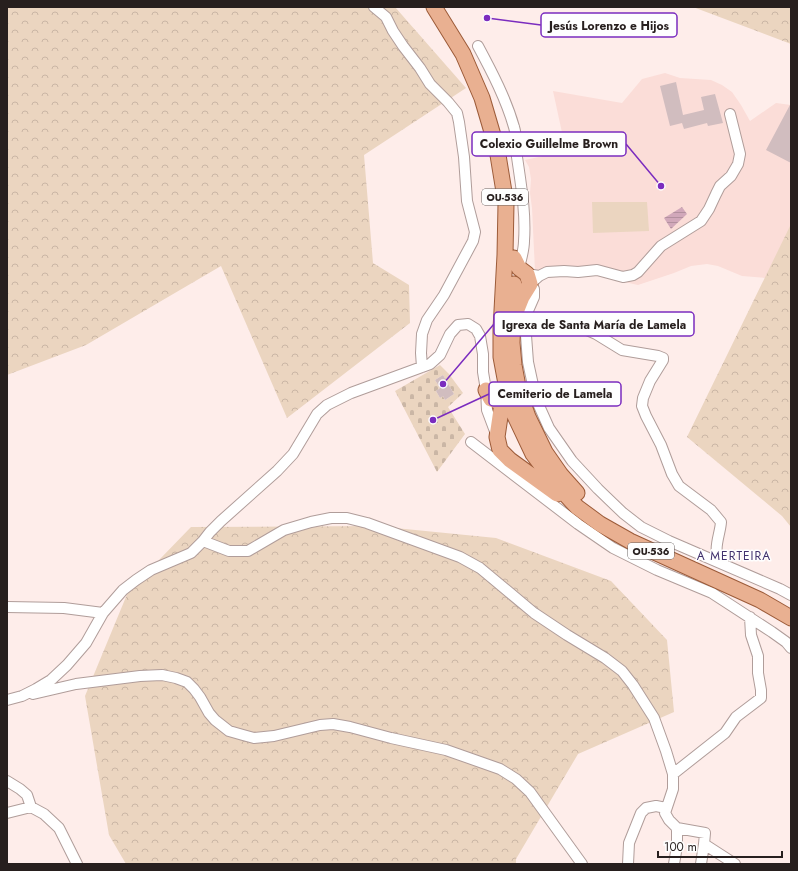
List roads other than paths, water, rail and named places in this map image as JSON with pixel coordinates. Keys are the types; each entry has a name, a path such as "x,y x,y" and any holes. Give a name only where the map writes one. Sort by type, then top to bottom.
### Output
{"main road":[{"name":"OU-536","path":"434,7 456,26 481,77 500,129 509,172 514,241 526,273 514,285 508,334"},
{"name":"OU-536","path":"434,7 463,54 482,98 497,149 506,204 505,255 508,334 519,392 528,417 545,452 579,503 600,524 630,541 760,600 791,618"},
{"path":"514,285 526,273"},
{"path":"526,273 517,310 508,334 510,368 509,400 497,437 500,450 508,464 548,488 579,503"},
{"path":"486,390 491,400 509,400"},
{"path":"509,400 515,416 534,448 543,456 579,503"},
{"path":"508,464 529,457 534,448"},
{"name":"OU-536","path":"579,503 630,532 746,586 783,604 791,610"}],"street":[{"path":"374,7 386,17 393,31 430,84 457,113 464,157 467,201 475,232 473,241 444,295 427,320 422,334 422,367"},
{"path":"478,46 497,83 515,129 517,157 524,202 526,273 534,289 534,297 525,322 528,362 536,399 549,428 572,461 598,489 623,513 641,527 675,544 726,565 791,595"},
{"path":"526,273 597,270 623,277 633,276 661,246 701,221 709,209 720,186 731,176 738,164 740,154 730,114"},
{"path":"525,322 554,322 578,326 596,334 622,350 663,358 650,381 643,398 642,406 661,445 672,474 679,486 711,510 721,522 717,544 717,556 720,561 726,565"},
{"path":"22,696 51,680 67,665 86,643 103,613 123,590 151,570 191,553 221,521 277,471 293,454 317,414 327,405 351,393 430,364 440,355 450,334 458,325 468,324 476,329 480,336 487,410 497,437"},
{"path":"471,442 508,464 578,524 613,548 657,570 712,593 776,635 786,642 791,648"},
{"path":"203,541 229,551 248,551 284,530 331,518 347,518 367,523 460,557 480,568 534,613 605,658 622,671 633,685 654,718 673,774 673,789 665,813 669,820 677,828 705,833 701,864"},
{"path":"7,607 64,608 103,613"},
{"path":"673,774 726,733 736,717 761,698 758,673 758,656 751,635 750,617"},
{"path":"7,700 76,684 140,676 162,675 187,682 200,697 209,713 215,720 229,731 254,738 274,736 320,725 333,724 350,726 391,738 446,750 500,769 516,779 530,792 582,864"},
{"path":"7,781 27,795 31,807"},
{"path":"628,864 628,843 641,813 646,808 656,806 666,808"},
{"path":"7,813 31,807 44,814 59,828 77,864"},
{"path":"674,864 677,846 677,828"},
{"path":"704,844 735,864"}],"place":[{"name":"Jesús Lorenzo e Hijos","path":"487,18"},
{"name":"Colexio Guillelme Brown","path":"661,186"},
{"name":"Igrexa de Santa María de Lamela","path":"443,384"},
{"name":"Cemiterio de Lamela","path":"433,420"}],"district":[{"name":"A MERTEIRA","path":"734,556"}]}
